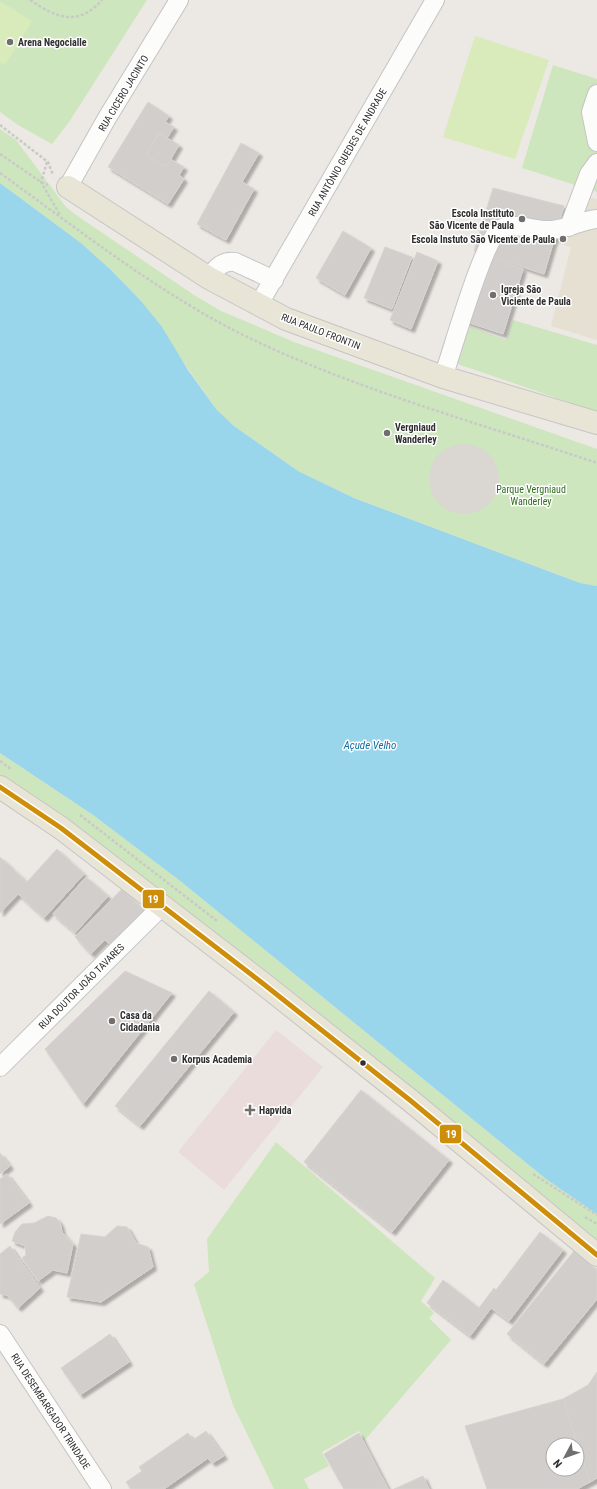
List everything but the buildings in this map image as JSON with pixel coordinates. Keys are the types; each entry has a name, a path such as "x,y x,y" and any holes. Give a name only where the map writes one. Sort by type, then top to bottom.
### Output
{"main road":[{"name":"RUA PAULO FRONTIN","path":"68,188 210,278 286,319 443,376 597,423"},
{"path":"0,787 61,828 261,982 411,1101 597,1256"}],"street":[{"name":"RUA CICERO JACINTO","path":"68,188 107,118 179,0"},
{"name":"RUA ANTÔNIO GUEDES DE ANDRADE","path":"259,304 274,280 344,154 435,0"},
{"path":"597,94 591,112 597,142"},
{"path":"569,227 589,174 597,163"},
{"path":"443,376 470,294 492,237 500,228 509,226 551,230 569,227 588,219 597,219"},
{"path":"210,278 220,265 229,261 235,262 274,280"},
{"name":"RUA DOUTOR JOÃO TAVARES","path":"0,1067 162,906"},
{"name":"RUA DESEMBARGADOR TRINDADE","path":"0,1334 102,1489"}],"path":[{"path":"30,0 48,12 66,18 85,15 102,0"},
{"path":"0,154 41,182 53,187 68,188"}],"shaded area":[{"path":"582,195 597,199 597,340 551,326 571,247 553,242 556,231 574,235"},
{"path":"464,444 477,447 489,454 496,466 499,479 496,492 489,504 477,511 464,514 451,511 439,504 432,492 429,479 432,466 439,454 451,447"},
{"name":"Hapvida","path":"276,1030 323,1067 224,1190 178,1152"}],"green space":[{"path":"0,0 147,0 69,122 52,144 18,125 0,112"},
{"name":"Arena Negocialle","path":"0,1 32,21 5,65 0,62"},
{"path":"475,36 549,60 515,159 443,137"},
{"path":"553,65 597,79 597,192 522,168"},
{"name":"Parque Vergniaud Wanderley","path":"0,129 16,140 66,207 194,295 221,311 294,342 597,449 597,586 580,583 354,498 298,471 234,426 216,409 141,301 111,270 81,243 0,183"},
{"path":"513,320 597,345 597,412 443,359 457,322 506,340"},
{"path":"0,753 93,815 179,880 546,1179 597,1214 597,1242 0,780"},
{"path":"276,1142 435,1278 421,1301 434,1313 429,1318 451,1340 364,1441 359,1431 322,1452 329,1466 304,1479 309,1489 274,1489 233,1405 194,1284 209,1272 207,1239"}],"water":[{"name":"Açude Velho","path":"0,183 81,243 111,270 141,301 162,327 188,370 216,409 234,426 298,471 354,498 580,583 597,586 597,1214 546,1179 179,880 93,815 0,753"}],"transit line":[{"name":"19","path":"0,787 61,828 261,982 411,1101 597,1255"}],"place":[{"name":"Arena Negocialle","path":"10,42"},
{"name":"Escola Instituto São Vicente de Paula","path":"522,219"},
{"name":"Escola Instuto São Vicente de Paula","path":"563,239"},
{"name":"Igreja São Viciente de Paula","path":"493,295"},
{"name":"Vergniaud Wanderley","path":"387,433"},
{"name":"Casa da Cidadania","path":"112,1021"},
{"name":"Korpus Academia","path":"174,1059"},
{"name":"Hapvida","path":"250,1110"}]}
